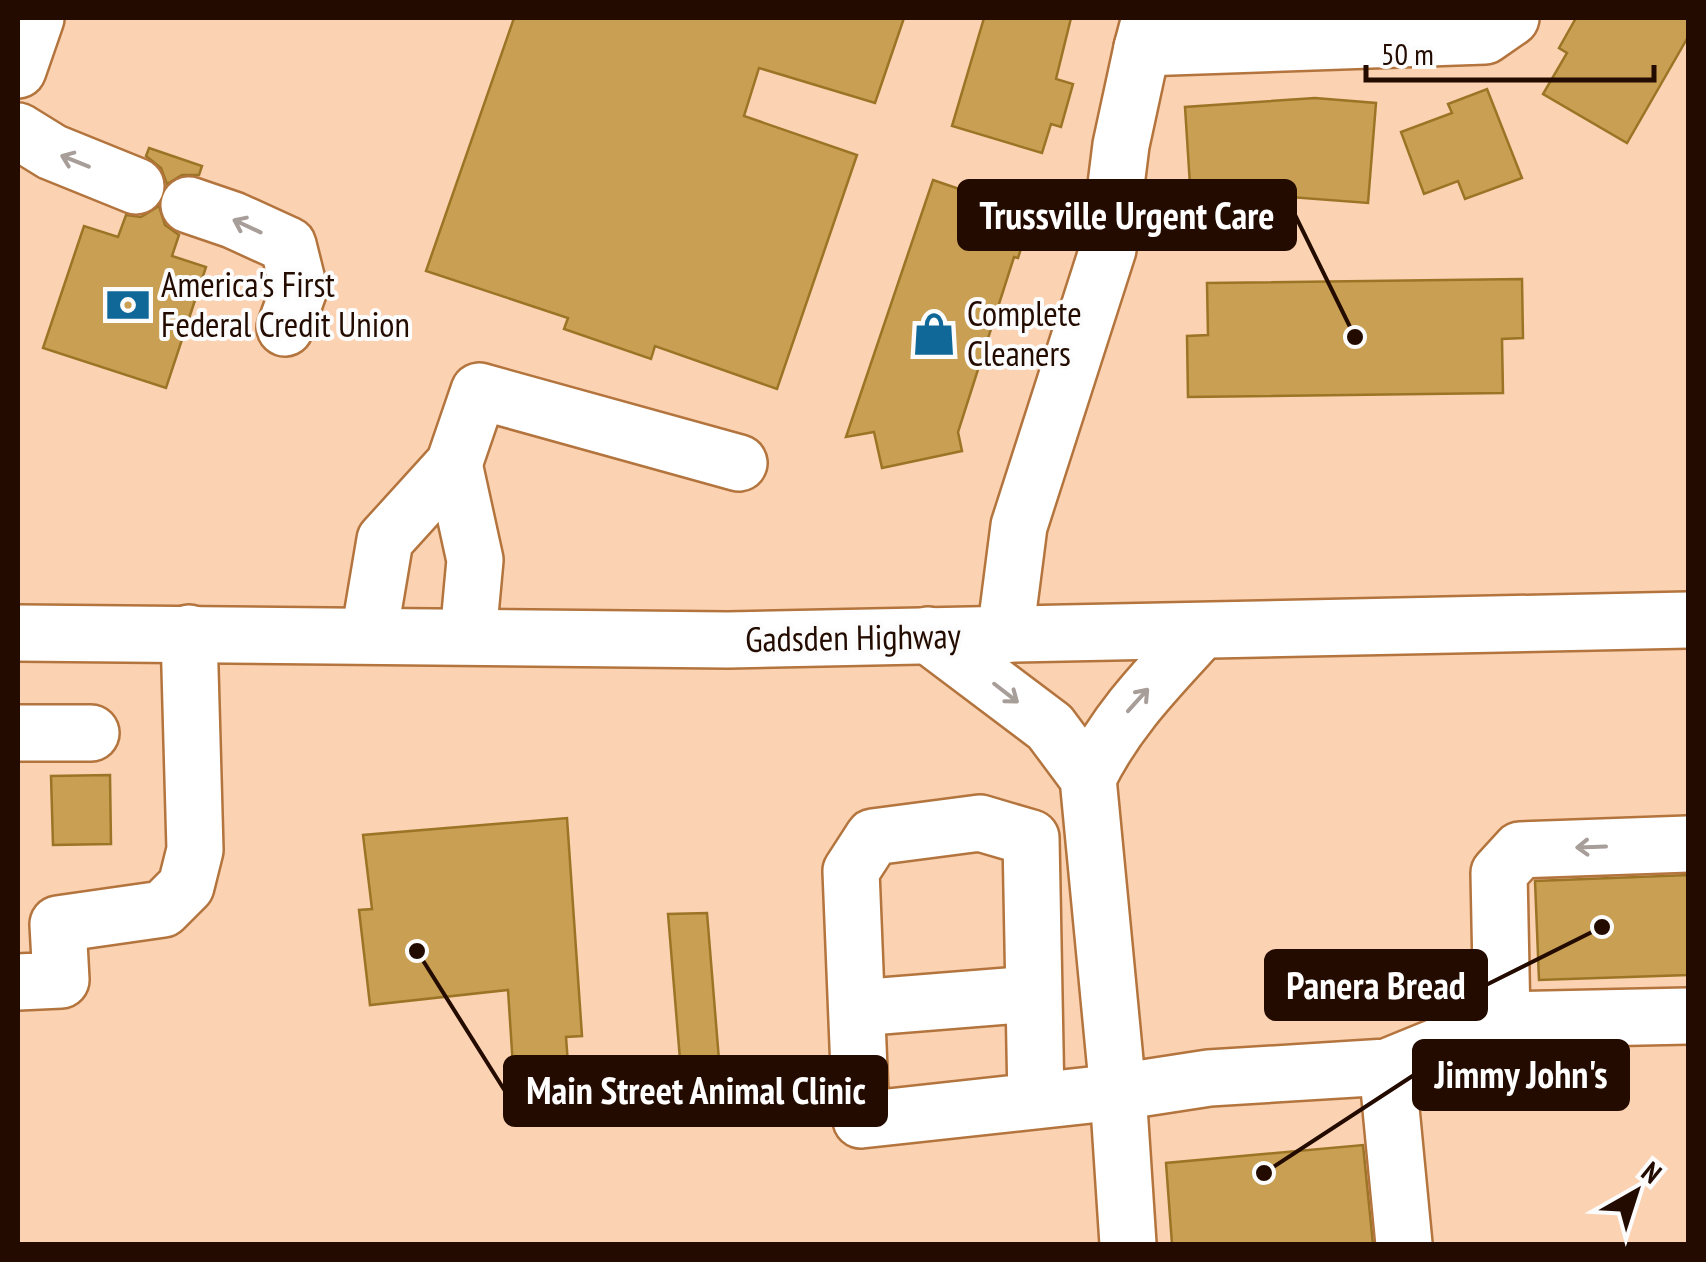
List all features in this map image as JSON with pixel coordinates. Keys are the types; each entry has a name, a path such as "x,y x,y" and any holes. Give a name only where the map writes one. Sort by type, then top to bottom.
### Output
{"main road":[{"path":"18,70 36,18"},
{"path":"1005,635 1018,526 1108,249 1121,145 1146,33 1485,36 1512,18"},
{"path":"18,130 52,152 136,186"},
{"path":"189,205 288,245 299,289 285,328"},
{"path":"369,635 385,540 454,464 479,391 739,463"},
{"path":"454,464 475,560 468,636"},
{"name":"Gadsden Highway","path":"18,633 728,640 1688,620"},
{"path":"1088,778 1108,738 1127,712 1201,631"},
{"path":"18,982 61,980 58,924 163,909 186,886 195,850 190,633"},
{"path":"928,635 1050,727 1088,778 1118,1092 1128,1244"},
{"path":"18,733 91,733"},
{"path":"1036,1101 1030,838 980,823 873,837 852,872 861,1120 1036,1101 1118,1092 1209,1078 1387,1067 1502,1020 1688,1016"},
{"path":"1502,1020 1499,872 1520,850 1688,844"},
{"path":"857,1008 1033,994"},
{"path":"1387,1067 1404,1244"}],"building":[{"path":"514,18 904,18 875,103 759,68 744,116 857,155 777,389 655,346 651,359 564,329 568,318 426,271"},
{"path":"984,18 1071,18 1056,79 1073,84 1061,127 1051,124 1042,153 952,126"},
{"path":"1576,18 1688,18 1688,37 1627,143 1543,94 1567,53 1559,48"},
{"path":"1487,89 1522,178 1465,199 1458,181 1424,194 1401,132 1452,113 1448,104"},
{"path":"1315,98 1376,103 1368,203 1277,196 1277,207 1214,211 1213,199 1191,201 1185,107"},
{"path":"149,148 202,166 199,175 182,175 167,184 161,168 146,156"},
{"name":"Complete Cleaners","path":"933,180 1032,214 1018,258 1014,257 958,432 962,451 882,468 874,432 846,437"},
{"path":"159,206 165,225 179,235 172,256 206,267 166,388 43,348 84,226 118,237 126,215 141,217"},
{"path":"1522,279 1523,338 1502,339 1503,393 1188,397 1187,336 1208,335 1207,283"},
{"path":"110,775 111,844 53,845 51,776"},
{"path":"567,818 582,1036 566,1037 568,1064 513,1067 508,990 370,1005 359,910 372,909 363,835"},
{"path":"1688,875 1688,975 1539,980 1535,881"},
{"path":"707,913 723,1109 684,1108 668,914"},
{"path":"1363,1145 1373,1244 1172,1244 1166,1163"}],"place":[{"name":"America's First Federal Credit Union","path":"128,305"},
{"name":"Complete Cleaners","path":"934,334"},
{"name":"Trussville Urgent Care","path":"1355,337"},
{"name":"Panera Bread","path":"1602,927"},
{"name":"Main Street Animal Clinic","path":"417,951"},
{"name":"Jimmy John's","path":"1264,1173"}]}
